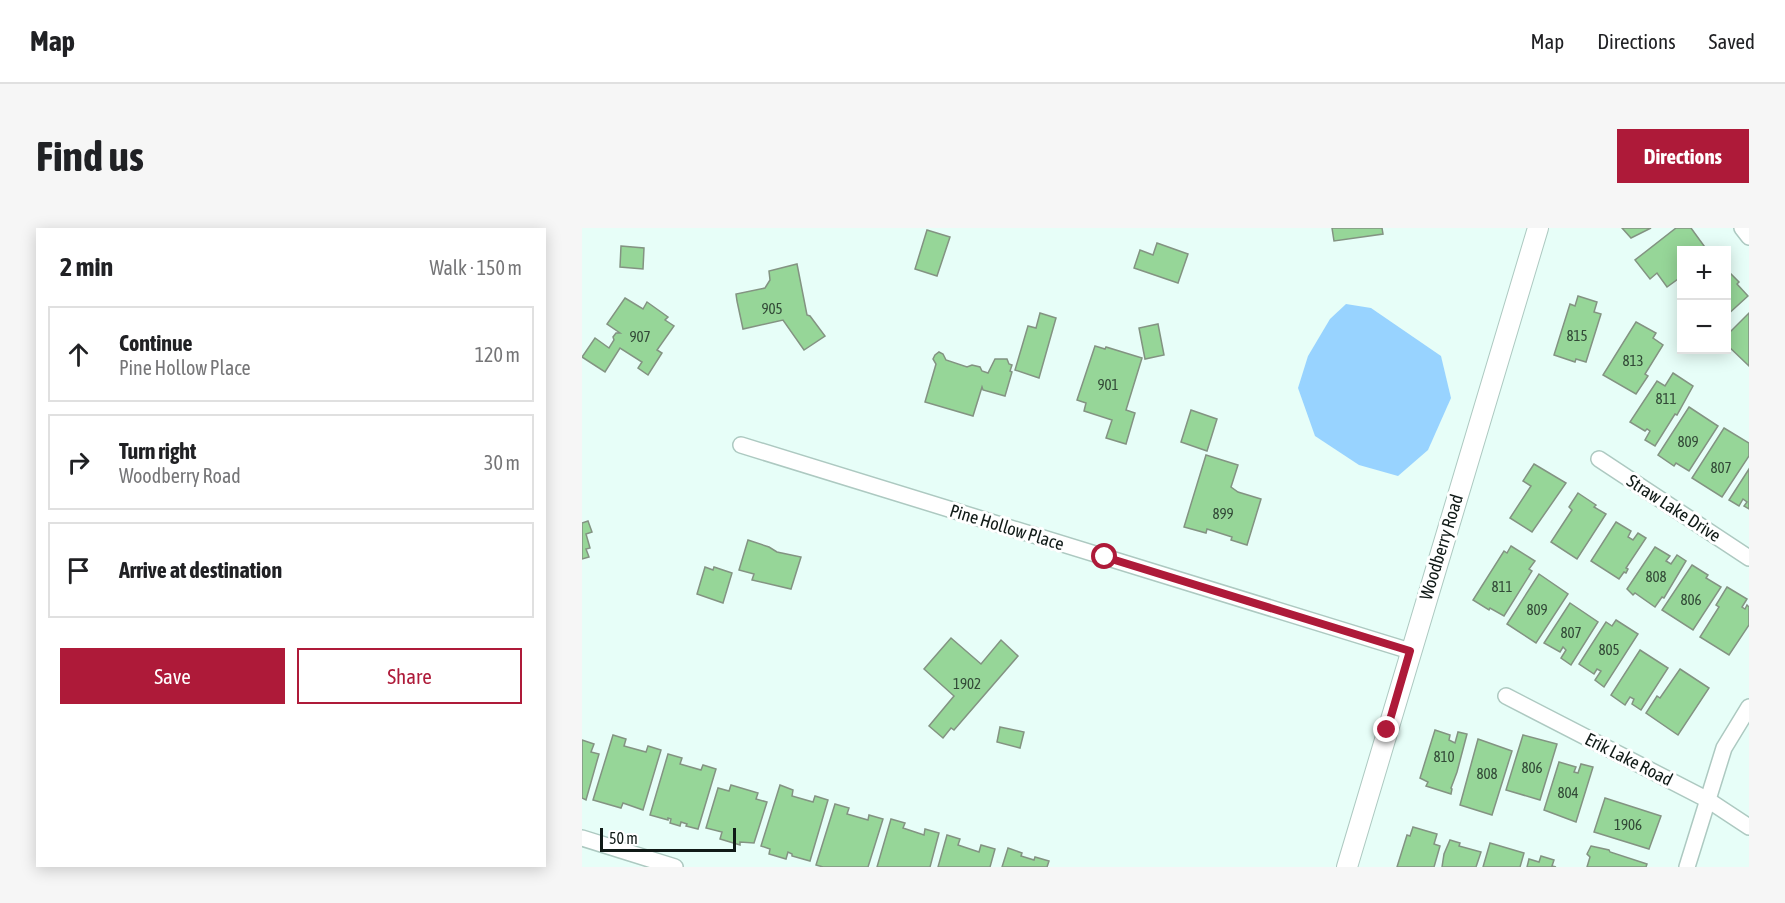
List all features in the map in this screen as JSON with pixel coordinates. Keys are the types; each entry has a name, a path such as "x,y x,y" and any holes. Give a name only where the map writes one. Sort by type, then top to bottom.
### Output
{"street":[{"name":"Woodberry Road","path":"1347,867 1538,228"},
{"path":"1742,228 1749,237"},
{"name":"Pine Hollow Place","path":"741,445 1410,651"},
{"name":"Straw Lake Drive","path":"1599,459 1749,558"},
{"name":"Erik Lake Road","path":"1506,696 1708,800 1749,827"},
{"path":"1687,867 1724,748 1749,707"},
{"path":"582,838 675,867"}],"water":[{"path":"1346,304 1371,308 1441,356 1451,398 1428,450 1398,476 1359,465 1315,436 1298,388 1308,356 1330,319"}],"building":[{"path":"1332,228 1382,228 1383,234 1334,241"},
{"path":"1622,228 1651,228 1631,238"},
{"path":"1676,228 1691,228 1704,246 1677,246 1677,280 1667,287 1657,273 1650,279 1635,260"},
{"path":"927,230 950,237 937,276 915,269"},
{"path":"1157,243 1188,254 1178,283 1134,268 1140,250 1153,255"},
{"path":"621,246 644,248 643,269 620,267"},
{"path":"797,264 807,315 825,336 804,350 783,320 743,329 736,294 765,288 770,280 769,271"},
{"path":"1731,274 1739,282 1737,284 1748,296 1731,311"},
{"path":"1578,296 1597,302 1594,312 1601,314 1586,362 1576,359 1575,362 1554,355 1570,304 1575,306"},
{"path":"625,298 643,309 647,302 668,317 665,320 674,326 657,350 662,353 648,375 638,368 642,362 620,348 605,372 582,357 595,338 609,348 614,340 613,337 616,333 620,333 607,324"},
{"path":"1040,313 1056,318 1039,378 1015,370 1028,326 1036,328"},
{"path":"1749,313 1749,366 1731,349 1731,331"},
{"path":"1636,322 1656,333 1653,338 1663,345 1645,374 1648,376 1636,394 1603,375"},
{"path":"1158,324 1164,355 1145,359 1139,328"},
{"path":"1095,346 1142,358 1126,410 1135,413 1126,444 1106,438 1112,420 1084,411 1086,403 1077,400"},
{"path":"939,352 946,360 967,367 972,365 980,367 982,371 988,373 995,359 1007,359 1012,365 1010,371 1012,372 1005,396 983,390 982,387 973,416 925,402 936,364 933,359"},
{"path":"1673,373 1693,386 1677,415 1675,414 1655,446 1645,440 1650,431 1647,429 1645,431 1630,422 1657,381 1665,386"},
{"path":"1689,407 1718,426 1689,471 1676,463 1674,466 1658,455"},
{"path":"1191,410 1217,419 1207,451 1181,442"},
{"path":"1724,428 1749,443 1749,456 1722,497 1692,478"},
{"path":"1206,455 1238,465 1231,487 1238,492 1261,499 1247,545 1231,540 1232,537 1207,529 1206,533 1184,527"},
{"path":"1534,464 1566,483 1532,532 1510,518 1531,486 1523,481"},
{"path":"1749,469 1749,509 1744,506 1747,502 1743,499 1739,506 1729,500"},
{"path":"1578,493 1606,514 1577,559 1551,542 1572,510 1569,507"},
{"path":"588,521 592,532 586,534 590,548 586,549 589,557 582,559 582,523"},
{"path":"1616,522 1631,531 1628,537 1633,540 1638,533 1646,538 1626,568 1628,569 1626,573 1624,572 1619,579 1591,561"},
{"path":"748,540 777,552 801,557 791,589 752,580 754,574 739,570"},
{"path":"1511,546 1535,561 1529,569 1532,571 1504,616 1473,600 1504,551 1507,553"},
{"path":"1655,547 1670,556 1666,561 1671,564 1677,555 1686,561 1664,598 1662,597 1655,607 1635,593 1633,595 1627,589"},
{"path":"1692,565 1708,575 1706,578 1721,587 1693,630 1662,610"},
{"path":"705,567 713,570 714,567 732,573 723,603 697,594"},
{"path":"1539,574 1568,594 1536,643 1507,624"},
{"path":"1727,587 1747,599 1742,607 1745,609 1747,605 1749,607 1749,625 1729,655 1700,637 1719,607 1716,605"},
{"path":"1570,603 1598,622 1571,665 1561,658 1566,650 1563,647 1560,652 1544,643"},
{"path":"1616,620 1638,634 1604,687 1595,680 1601,671 1597,669 1594,674 1579,664 1606,622 1612,626"},
{"path":"951,638 981,664 1001,640 1018,656 954,730 951,728 943,738 929,726 954,696 924,669"},
{"path":"1640,650 1668,668 1641,710 1632,704 1634,699 1630,697 1625,705 1611,695"},
{"path":"1680,669 1709,688 1678,735 1646,713 1657,696 1660,698"},
{"path":"1000,727 1024,732 1020,748 997,742"},
{"path":"1435,730 1450,735 1449,740 1455,743 1458,732 1467,734 1451,794 1426,786 1428,782 1420,778"},
{"path":"613,735 626,739 624,746 646,752 648,746 661,750 643,810 623,803 621,808 593,800"},
{"path":"1523,735 1557,744 1540,800 1506,790"},
{"path":"1478,739 1512,751 1492,815 1460,805"},
{"path":"582,740 594,744 591,752 599,754 586,800 582,798"},
{"path":"668,754 682,758 680,764 701,770 703,765 716,769 698,829 681,822 680,826 670,823 671,819 668,818 668,820 650,815"},
{"path":"1559,762 1576,767 1574,772 1578,773 1581,764 1593,767 1576,822 1544,810"},
{"path":"731,785 758,793 756,799 767,802 754,843 740,842 740,845 720,839 722,832 706,828 718,788 729,791"},
{"path":"780,785 793,790 792,796 813,802 815,796 828,800 810,861 792,856 788,852 786,859 769,854 770,849 761,846"},
{"path":"1605,798 1661,816 1649,849 1594,832"},
{"path":"835,804 849,808 847,814 868,820 869,815 883,819 868,867 816,865"},
{"path":"891,819 905,823 903,828 924,835 925,829 939,833 930,867 877,867"},
{"path":"1413,827 1437,834 1434,844 1440,846 1434,867 1397,867 1407,835 1410,836"},
{"path":"947,835 960,839 958,845 979,852 981,845 995,849 990,867 938,867"},
{"path":"1450,840 1460,843 1459,846 1481,852 1476,867 1442,867"},
{"path":"1490,843 1524,853 1520,867 1483,867"},
{"path":"1591,846 1647,864 1646,867 1587,867 1590,857 1587,854"},
{"path":"1008,848 1022,853 1021,856 1049,861 1047,867 1002,867"},
{"path":"1541,856 1554,860 1552,866 1556,867 1527,867 1529,859 1539,862"}],"route":[{"path":"1105,557 1410,651 1387,730"}]}
